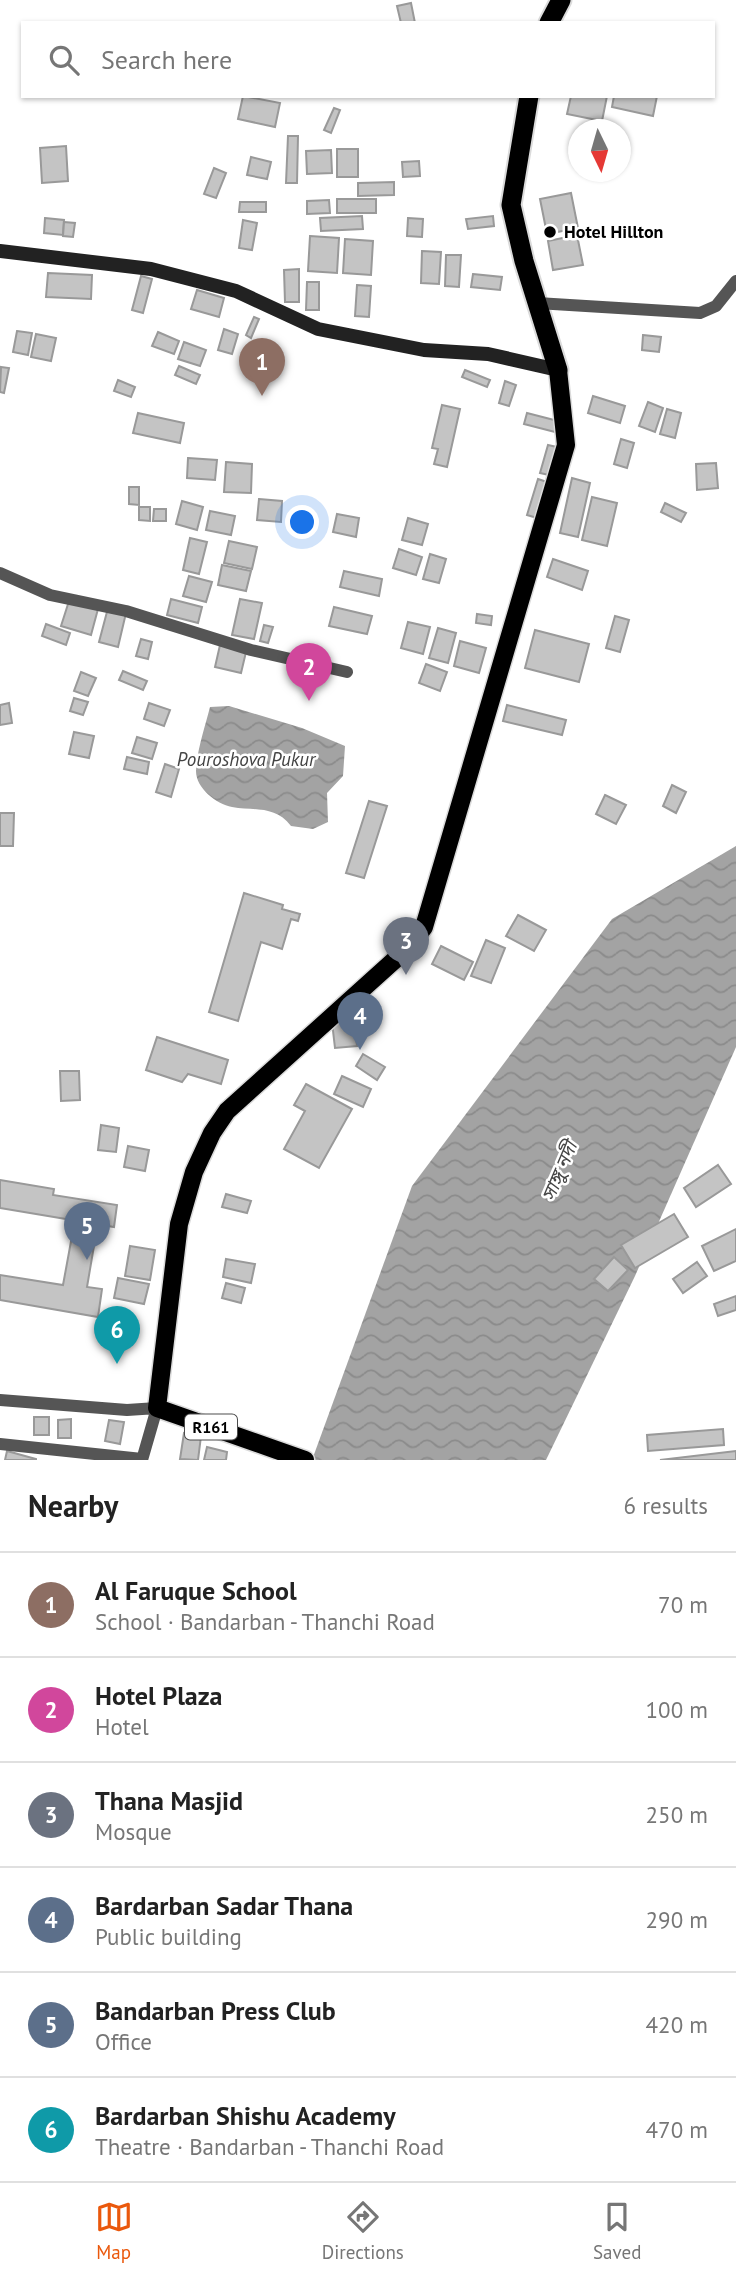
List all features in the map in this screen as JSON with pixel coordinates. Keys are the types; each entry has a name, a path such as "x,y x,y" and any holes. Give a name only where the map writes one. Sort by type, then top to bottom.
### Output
{"highway":[{"path":"550,21 561,0"},
{"path":"529,98 511,205 558,370"}],"main road":[{"path":"0,251 151,269 236,291 318,329 425,350 488,354 558,370 566,445 425,927 409,947 227,1111 212,1133 194,1172 179,1224 157,1408"},
{"name":"R161","path":"157,1408 305,1460"}],"street":[{"path":"537,303 700,313 716,306 736,281"},
{"path":"0,573 50,595 126,611 251,650 347,672"},
{"path":"0,1400 116,1409 157,1408 142,1460 0,1444"}],"water":[{"name":"Pouroshova Pukur","path":"229,706 302,728 345,746 343,776 327,793 328,822 313,829 291,826 285,819 271,812 226,805 203,789 196,771 210,707"},
{"name":"সাঙ্গু নদী","path":"736,846 736,1047 635,1276 546,1460 312,1460 412,1186 612,919"}],"building":[{"path":"411,3 415,21 401,21 397,6"},
{"path":"243,98 280,103 275,127 238,119"},
{"path":"571,98 607,98 602,119 567,114"},
{"path":"614,98 657,98 653,116 612,107"},
{"path":"334,108 340,110 331,133 324,130"},
{"path":"288,136 298,136 297,183 286,183"},
{"path":"66,146 68,181 42,183 40,148"},
{"path":"337,149 358,149 358,177 337,177"},
{"path":"331,150 332,173 307,174 306,151"},
{"path":"251,157 271,162 267,179 247,175"},
{"path":"419,161 420,176 403,177 402,162"},
{"path":"214,168 226,173 216,198 204,194"},
{"path":"394,182 394,195 358,196 358,183"},
{"path":"571,193 578,228 547,234 540,199"},
{"path":"337,199 376,199 376,213 337,213"},
{"path":"329,200 330,213 307,214 307,201"},
{"path":"240,202 266,202 266,212 239,212"},
{"path":"362,216 363,229 321,231 320,218"},
{"path":"493,216 494,226 468,229 466,219"},
{"path":"45,218 64,220 63,235 44,233"},
{"path":"408,218 423,219 422,237 407,236"},
{"path":"243,220 257,223 252,250 239,248"},
{"path":"64,222 75,223 73,237 63,236"},
{"path":"577,235 583,265 553,270 548,241"},
{"path":"310,236 339,238 337,273 308,271"},
{"path":"345,239 373,241 371,275 343,273"},
{"path":"422,251 441,252 439,284 421,283"},
{"path":"446,255 461,255 459,287 445,286"},
{"path":"299,269 299,302 285,302 284,270"},
{"path":"48,273 92,275 91,299 46,297"},
{"path":"473,274 502,277 500,290 471,287"},
{"path":"141,276 152,279 143,313 132,310"},
{"path":"307,282 319,282 319,310 306,310"},
{"path":"357,285 371,286 369,317 355,316"},
{"path":"197,290 224,298 219,317 191,309"},
{"path":"254,317 259,319 251,338 246,335"},
{"path":"224,329 238,334 232,354 218,350"},
{"path":"17,331 32,333 28,355 13,352"},
{"path":"158,332 179,341 174,354 152,346"},
{"path":"36,334 56,338 51,361 31,357"},
{"path":"643,335 661,337 659,352 642,350"},
{"path":"184,342 206,350 200,366 178,359"},
{"path":"179,366 200,375 196,384 175,375"},
{"path":"1,367 9,368 4,393 0,392"},
{"path":"465,370 490,380 487,387 462,377"},
{"path":"118,380 135,387 131,397 114,391"},
{"path":"505,381 516,385 509,406 499,403"},
{"path":"593,396 625,406 620,423 588,413"},
{"path":"648,402 663,408 655,432 639,426"},
{"path":"442,405 460,409 447,467 434,464 438,449 432,448"},
{"path":"667,409 681,413 675,438 660,434"},
{"path":"138,413 184,423 180,443 133,433"},
{"path":"527,413 558,421 555,432 524,424"},
{"path":"621,439 634,443 627,468 614,464"},
{"path":"548,445 557,447 549,475 540,473"},
{"path":"188,458 217,460 215,480 187,478"},
{"path":"226,462 252,464 251,493 224,492"},
{"path":"716,463 718,488 697,490 696,464"},
{"path":"572,478 590,483 578,537 560,533"},
{"path":"538,479 547,482 537,518 527,515"},
{"path":"129,487 139,487 139,505 129,504"},
{"path":"592,497 617,503 607,546 582,540"},
{"path":"259,499 282,501 281,522 257,520"},
{"path":"182,501 203,507 197,530 176,524"},
{"path":"665,503 686,513 681,522 661,512"},
{"path":"139,507 150,507 150,521 139,520"},
{"path":"154,509 166,509 166,521 153,521"},
{"path":"210,511 235,516 231,535 206,530"},
{"path":"337,514 359,518 356,537 333,532"},
{"path":"408,518 428,524 422,545 402,540"},
{"path":"190,538 207,542 199,574 183,570"},
{"path":"229,541 257,547 252,569 224,563"},
{"path":"399,549 422,557 416,575 393,568"},
{"path":"430,554 446,559 439,583 423,579"},
{"path":"553,559 588,571 582,590 547,577"},
{"path":"222,565 251,571 246,591 218,585"},
{"path":"344,571 382,579 379,596 340,587"},
{"path":"189,576 212,582 206,602 183,596"},
{"path":"171,599 202,607 198,623 167,615"},
{"path":"240,599 262,603 254,639 232,635"},
{"path":"69,601 98,609 91,635 61,626"},
{"path":"334,607 372,616 367,634 329,626"},
{"path":"108,608 126,613 118,647 99,642"},
{"path":"477,614 492,616 491,625 476,623"},
{"path":"615,616 629,620 620,652 606,648"},
{"path":"408,622 430,627 423,654 401,648"},
{"path":"46,624 70,633 66,645 42,636"},
{"path":"264,625 273,627 268,643 260,641"},
{"path":"438,628 456,633 448,663 429,658"},
{"path":"535,630 589,644 579,682 525,668"},
{"path":"141,639 152,642 148,659 136,656"},
{"path":"460,641 486,648 479,673 454,666"},
{"path":"220,645 246,652 241,673 215,667"},
{"path":"426,664 447,672 440,691 419,683"},
{"path":"123,671 147,681 143,690 119,680"},
{"path":"81,672 96,678 88,696 74,691"},
{"path":"74,698 88,702 83,715 70,711"},
{"path":"9,703 12,723 0,725 0,705"},
{"path":"149,703 170,710 164,726 144,719"},
{"path":"507,705 566,720 562,735 503,721"},
{"path":"74,732 94,736 89,758 69,754"},
{"path":"137,737 157,743 152,759 132,753"},
{"path":"127,757 149,762 147,774 124,769"},
{"path":"165,764 179,769 171,797 156,792"},
{"path":"672,785 686,792 676,813 663,806"},
{"path":"605,795 626,805 616,824 596,814"},
{"path":"369,801 387,806 364,878 346,873"},
{"path":"0,813 14,813 13,846 0,846"},
{"path":"244,893 283,905 282,909 300,914 298,921 291,919 282,949 261,942 238,1021 209,1012"},
{"path":"518,915 546,930 534,951 506,936"},
{"path":"486,940 505,948 491,983 471,976"},
{"path":"441,946 473,962 464,980 432,964"},
{"path":"354,1019 357,1046 335,1048 332,1022"},
{"path":"157,1037 228,1060 221,1084 188,1074 182,1082 146,1070"},
{"path":"363,1054 385,1067 377,1080 356,1066"},
{"path":"60,1071 79,1071 80,1100 61,1101"},
{"path":"342,1076 371,1089 363,1107 334,1094"},
{"path":"306,1084 352,1109 319,1168 284,1149 305,1111 294,1105"},
{"path":"101,1125 119,1128 116,1152 98,1150"},
{"path":"128,1146 149,1150 145,1171 124,1167"},
{"path":"718,1165 731,1184 696,1207 684,1188"},
{"path":"0,1180 54,1189 53,1195 117,1205 114,1227 0,1208"},
{"path":"226,1194 251,1201 247,1213 222,1207"},
{"path":"674,1214 688,1237 635,1268 621,1245"},
{"path":"736,1229 736,1261 714,1271 702,1246"},
{"path":"72,1236 95,1240 87,1287 102,1289 98,1317 0,1300 0,1275 63,1285"},
{"path":"130,1246 155,1250 150,1280 125,1276"},
{"path":"614,1257 628,1270 608,1291 594,1279"},
{"path":"226,1259 255,1264 251,1283 223,1277"},
{"path":"697,1262 707,1276 683,1293 673,1279"},
{"path":"118,1278 149,1284 144,1304 114,1298"},
{"path":"226,1283 245,1288 241,1303 222,1298"},
{"path":"736,1296 736,1310 718,1316 714,1304"},
{"path":"34,1417 49,1417 49,1435 34,1435"},
{"path":"71,1419 71,1438 58,1438 58,1420"},
{"path":"109,1420 124,1422 120,1444 105,1441"},
{"path":"723,1429 724,1445 648,1451 647,1435"},
{"path":"184,1433 201,1436 198,1460 180,1459"},
{"path":"207,1447 227,1452 226,1460 204,1460"},
{"path":"7,1451 36,1459 36,1460 5,1460"},
{"path":"736,1451 736,1460 660,1460"}],"place":[{"name":"Hotel Hillton","path":"550,232"},
{"name":"Al Faruque School","path":"262,396"},
{"name":"Hotel Plaza","path":"309,701"},
{"name":"Thana Masjid","path":"406,975"},
{"name":"Bardarban Sadar Thana","path":"360,1050"},
{"name":"Bandarban Press Club","path":"87,1260"},
{"name":"Bardarban Shishu Academy","path":"117,1364"}]}
